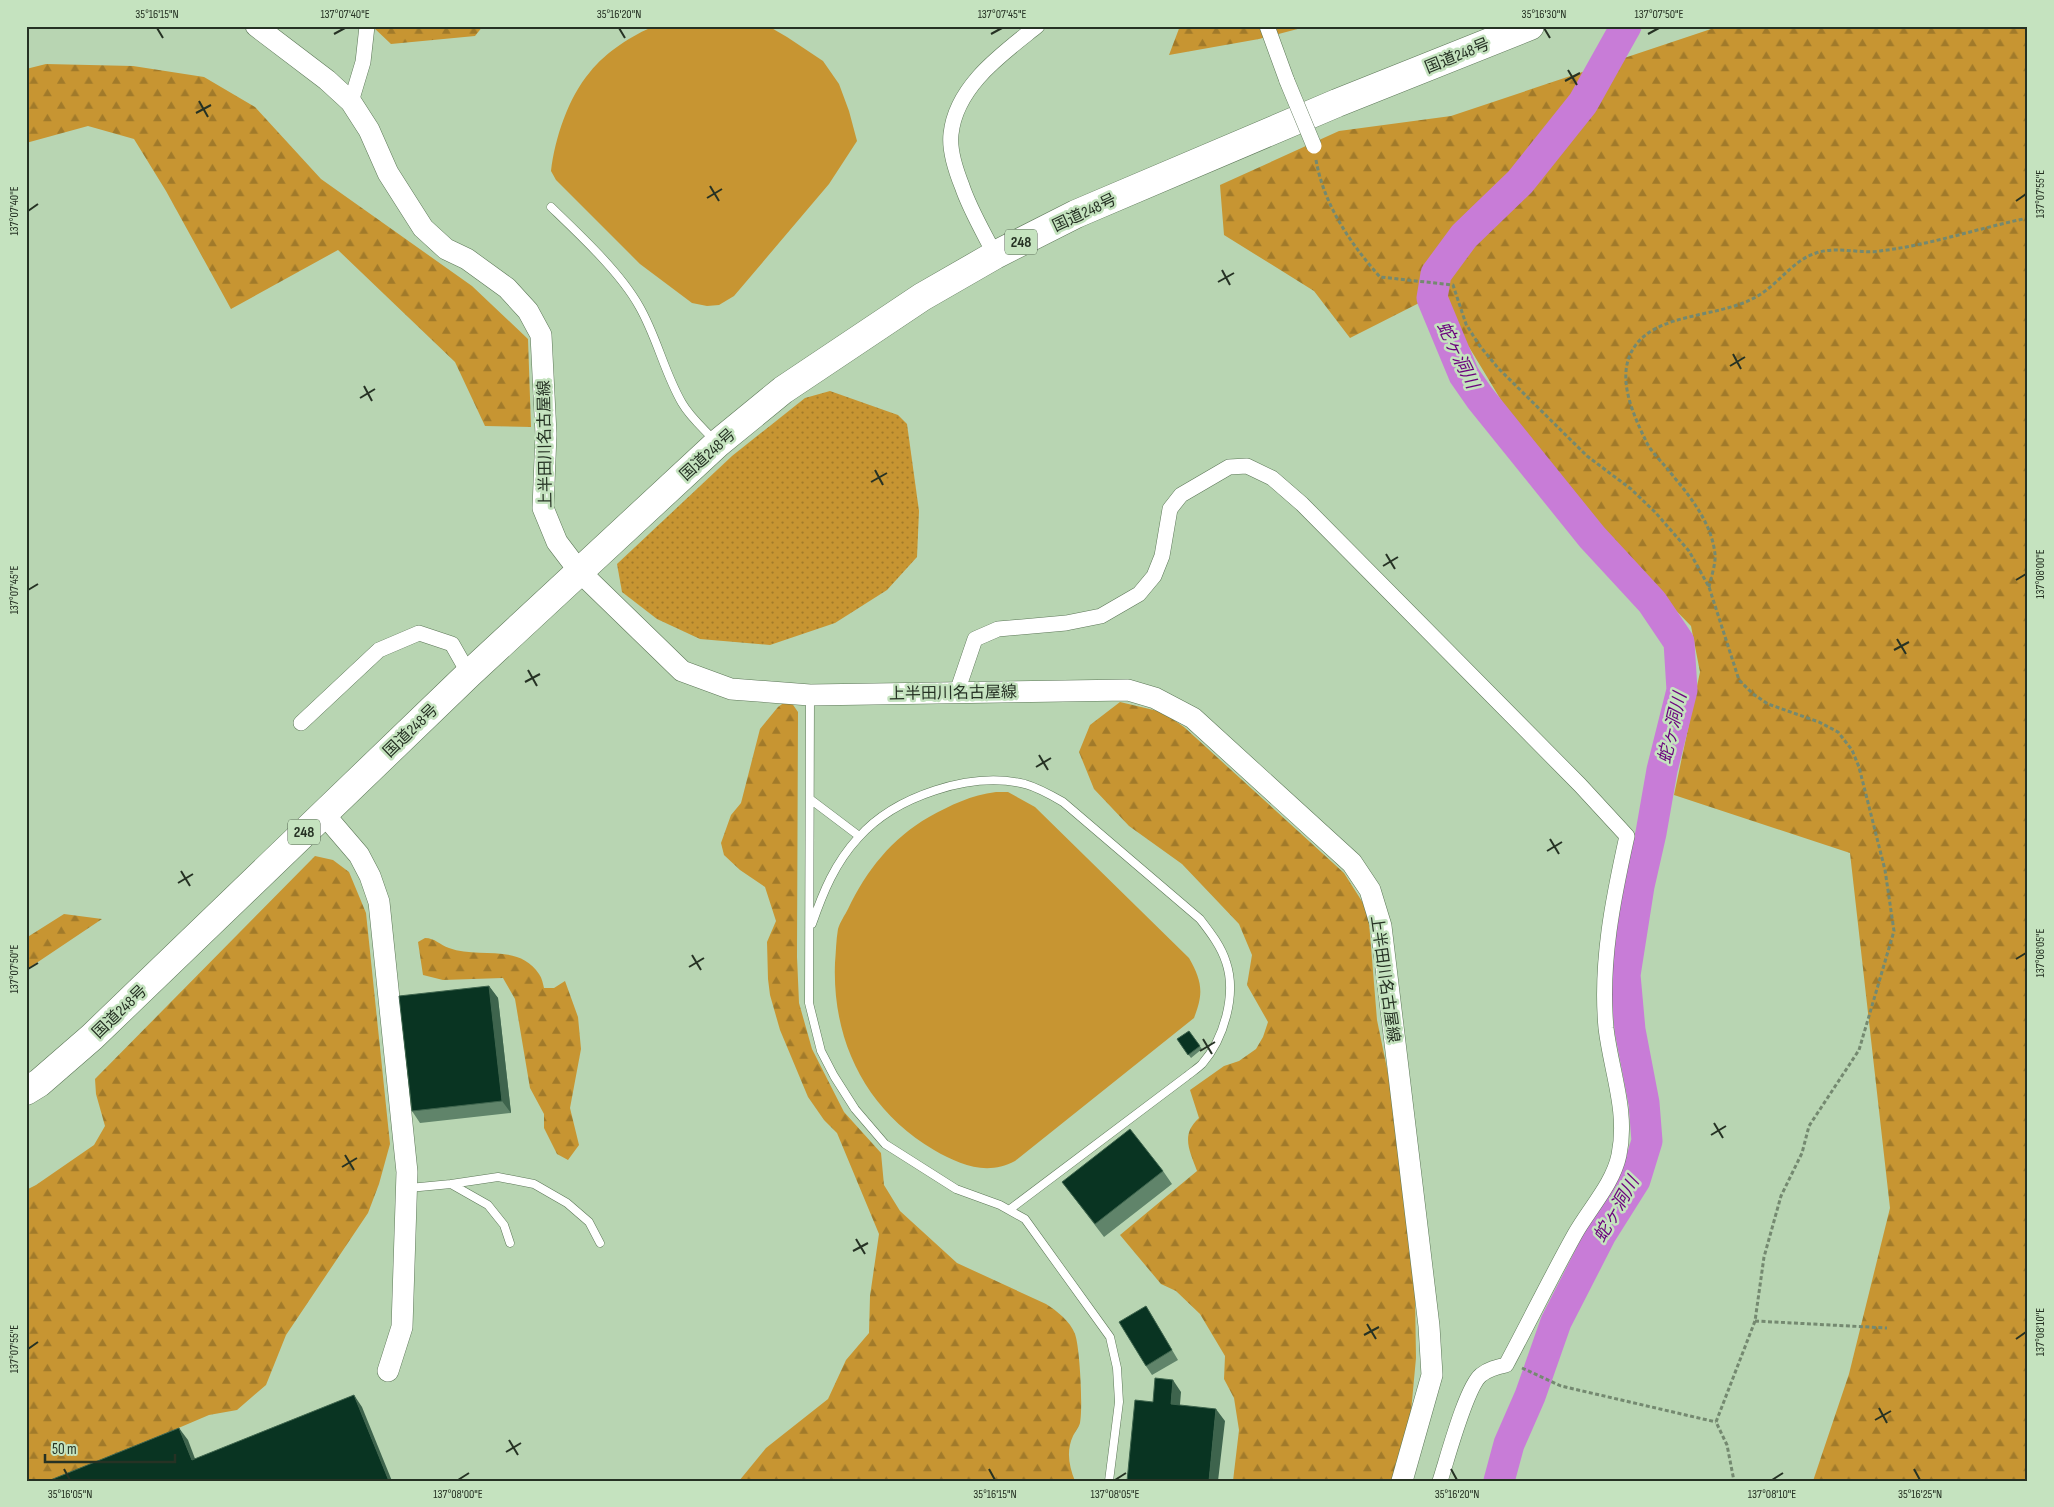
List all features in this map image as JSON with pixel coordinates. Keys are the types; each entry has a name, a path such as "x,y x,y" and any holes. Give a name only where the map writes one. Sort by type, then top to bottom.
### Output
{"highway":[{"name":"国道248号","path":"26,1091 39,1083 92,1037 469,674 579,571 717,444 783,390 922,297 995,255 1094,207 1337,103 1530,26"}],"main road":[{"name":"上半田川名古屋線","path":"256,26 327,80 350,102 369,130 388,173 422,228 446,249 466,259 508,288 528,311 541,335 546,434 543,508 556,542 579,571 682,671 731,689 810,695 1128,690 1155,698 1192,718 1352,863 1370,890 1381,926 1430,1326 1432,1375 1402,1481"},
{"path":"323,814 359,855 370,876 379,902 408,1172 402,1327 388,1371"}],"street":[{"path":"350,102 363,62 367,26"},
{"path":"995,255 962,188 953,156 951,135 956,111 970,88 1003,54 1037,26"},
{"path":"1267,26 1314,146"},
{"path":"957,692 975,638 998,629 1066,623 1101,616 1139,594 1154,576 1162,556 1170,509 1181,495 1229,467 1247,466 1272,478 1302,504 1580,785 1626,836 1613,903 1604,981 1606,1029 1620,1103 1623,1133 1619,1158 1608,1182 1576,1233 1506,1365 1494,1368 1480,1376 1472,1387 1455,1432 1440,1481"},
{"path":"302,723 380,650 419,632 452,644 469,674"}],"lane":[{"path":"550,207 597,253 638,304 652,332 672,385 683,406 717,444"},
{"path":"810,695 810,1003 826,1060 855,1109 885,1144 956,1189 1009,1210 1025,1219 1110,1337 1118,1368 1119,1402 1109,1481"},
{"path":"810,932 821,897 831,875 859,836 893,810 930,792 971,782 992,780 1027,785 1044,791 1063,802 1200,919 1210,932 1226,962 1230,991 1228,1008 1213,1049 1201,1064 1009,1210"},
{"path":"810,799 859,836"},
{"path":"407,1188 498,1177 534,1184 568,1202 589,1222 600,1243"},
{"path":"451,1184 488,1205 504,1224 510,1242"}],"path":[{"path":"1314,146 1319,176 1340,224 1359,252 1380,276 1453,285 1466,324 1498,368 1529,401 1587,456 1631,489 1656,512 1688,552 1709,587 1739,680 1753,694 1768,704 1819,722 1838,732 1852,750 1859,767 1885,870 1894,931 1858,1050 1809,1126 1802,1153 1781,1196 1764,1257 1755,1321 1716,1422 1727,1445 1734,1481"},
{"path":"1709,587 1715,555 1710,532 1696,505 1646,442 1629,403 1626,366 1635,346 1650,333 1672,322 1707,314 1752,300 1799,263 1816,253 1834,250 1878,252 2028,218"},
{"path":"1755,1321 1887,1328"},
{"path":"1516,1366 1561,1386 1716,1422"}],"green space":[{"path":"372,26 483,26 475,36 391,44"},
{"path":"655,26 768,26 823,61 839,84 857,141 829,184 734,296 719,305 707,306 692,303 640,264 556,180 551,171 559,132 569,106 582,82 596,65 612,51 637,34"},
{"path":"1180,26 1309,26 1259,39 1169,55"},
{"path":"1720,26 2028,26 2028,1481 1813,1481 1849,1374 1890,1208 1850,853 1674,795 1700,672 1691,626 1621,554 1559,477 1524,438 1469,347 1425,300 1350,338 1314,291 1224,235 1220,185 1339,131 1451,116"},
{"path":"46,64 133,66 204,77 255,107 321,179 472,286 528,339 531,427 485,426 455,362 338,250 231,309 166,191 134,139 88,126 26,143 26,69"},
{"path":"830,391 898,415 907,424 919,511 917,557 887,590 835,623 770,645 700,639 657,619 622,592 617,564 732,456 805,398"},
{"path":"789,699 798,712 797,957 799,1003 812,1049 844,1112 881,1153 884,1185 900,1211 957,1263 1046,1304 1063,1317 1073,1329 1077,1341 1080,1364 1081,1392 1080,1423 1073,1436 1069,1453 1071,1470 1075,1481 739,1481 766,1448 828,1399 846,1360 869,1333 870,1296 879,1234 837,1133 824,1120 808,1097 780,1030 770,995 768,979 767,942 776,921 765,887 740,870 724,855 721,843 731,815 741,803 760,729 778,707"},
{"path":"1120,702 1162,712 1184,727 1344,873 1363,903 1369,922 1377,1020 1390,1083 1415,1295 1416,1358 1411,1412 1393,1481 1233,1481 1239,1430 1234,1398 1224,1379 1225,1356 1200,1314 1176,1291 1161,1284 1120,1235 1197,1171 1188,1143 1188,1137 1193,1124 1199,1118 1190,1090 1224,1066 1239,1061 1256,1049 1263,1037 1268,1022 1247,985 1252,955 1239,924 1182,864 1129,826 1094,789 1079,752 1090,725"},
{"path":"996,792 1008,792 1035,807 1189,958 1199,980 1200,994 1194,1018 1015,1161 994,1168 984,1168 964,1164 934,1150 910,1134 889,1115 872,1094 858,1071 847,1046 836,992 835,963 837,933 840,924 863,882 892,845 916,825 945,808 970,798"},
{"path":"315,856 333,860 349,872 366,913 390,1144 379,1184 368,1213 286,1335 266,1385 237,1410 209,1415 54,1481 26,1481 26,1190 94,1145 105,1126 96,1094 95,1079"},
{"path":"64,914 102,919 26,970 26,938"},
{"path":"425,938 461,951 510,955 521,958 531,964 539,974 544,988 554,988 565,981 578,1017 581,1049 570,1108 579,1145 568,1160 557,1154 544,1128 544,1114 530,1088 515,999 503,978 443,980 423,975 418,942"}],"building":[{"path":"489,986 502,1101 412,1111 399,996"},
{"path":"1189,1031 1200,1046 1188,1055 1177,1039"},
{"path":"1130,1129 1163,1171 1095,1224 1062,1182"},
{"path":"1146,1306 1172,1350 1146,1366 1119,1322"},
{"path":"1155,1378 1173,1380 1171,1404 1216,1409 1209,1481 1127,1481 1135,1400 1153,1402"},
{"path":"354,1395 389,1481 48,1481 179,1428 192,1460"}],"waterway":[{"name":"蛇ヶ洞川","path":"1499,1481 1509,1444 1530,1396 1556,1322 1601,1234 1635,1180 1647,1141 1644,1103 1630,1030 1625,975 1639,886 1662,770 1682,690 1679,642 1652,602 1592,537 1480,398 1464,375 1432,298 1436,274 1464,236 1520,182 1583,103 1626,26"}]}
